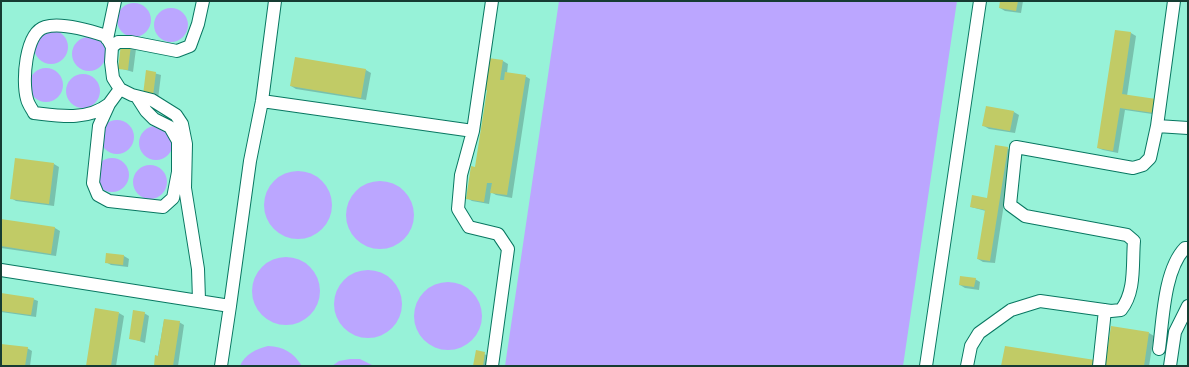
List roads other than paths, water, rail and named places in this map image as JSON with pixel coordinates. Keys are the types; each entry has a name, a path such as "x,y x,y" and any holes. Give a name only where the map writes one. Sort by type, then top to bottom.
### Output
{"lane":[{"path":"115,1 110,43 113,78 120,89 137,97 152,100 176,115 182,124 186,144 185,188 198,269 198,300"},
{"path":"110,43 131,42 177,51 190,46 198,24 203,1"},
{"path":"221,366 250,161 262,101 275,1"},
{"path":"492,1 473,131 461,176 458,209 469,227 498,234 508,249 492,366"},
{"path":"926,366 980,1"},
{"path":"967,366 971,346 979,333 1011,310 1040,301 1105,310 1121,310 1127,303 1132,286 1134,241 1127,235 1025,216 1010,205 1016,148 1133,168 1143,165 1150,158 1157,126 1174,1"},
{"path":"109,104 98,113 83,116 59,116 34,113 27,99 28,49 36,32 46,26 86,30 106,36 110,43"},
{"path":"120,89 109,104 99,126 93,183 98,195 109,201 163,207 172,198 178,172 178,141 170,127 154,119 146,111 137,97"},
{"path":"262,101 473,131"},
{"path":"1157,126 1188,128"},
{"path":"1158,349 1168,285 1177,256 1185,248 1188,248"},
{"path":"1,270 230,306"},
{"path":"1170,366 1175,332 1188,306"},
{"path":"1099,366 1105,310"}]}
